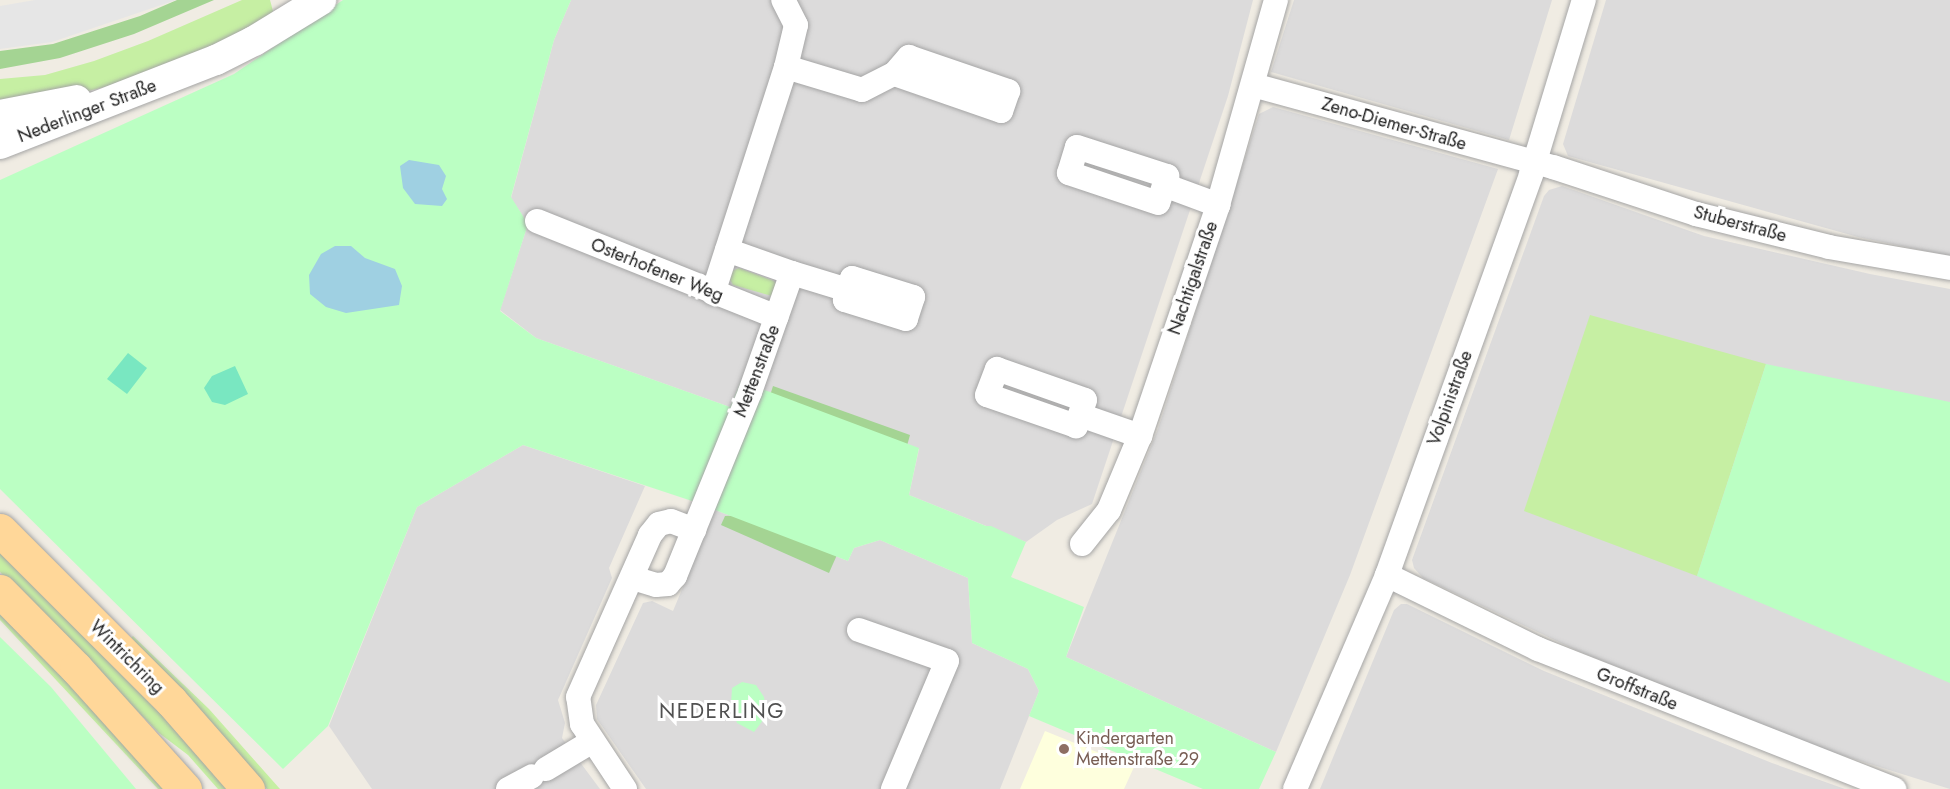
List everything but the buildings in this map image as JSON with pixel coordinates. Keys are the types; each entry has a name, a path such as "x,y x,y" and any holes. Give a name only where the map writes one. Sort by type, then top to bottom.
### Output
{"main road":[{"name":"Wintrichring","path":"0,530 171,701 249,789"},
{"path":"0,591 76,668 185,789"}],"street":[{"name":"Nederlinger Straße","path":"0,144 173,78 254,41 321,0"},
{"path":"713,293 786,67 796,25 783,0"},
{"name":"Nachtigalstraße","path":"1082,544 1109,510 1140,436 1218,205 1276,0"},
{"name":"Volpinistraße","path":"1295,789 1387,575 1534,163 1584,0"},
{"path":"786,67 862,90 894,74"},
{"name":"Nederlinger Straße","path":"0,115 173,78"},
{"name":"Zeno-Diemer-Straße","path":"1253,85 1534,163"},
{"name":"Stuberstraße","path":"1534,163 1696,214 1829,248 1950,268"},
{"path":"1164,185 1218,205"},
{"name":"Osterhofener Weg","path":"537,221 777,317"},
{"path":"727,250 848,290"},
{"name":"Mettenstraße","path":"633,578 656,585 668,584 675,576 777,317 792,273"},
{"path":"1080,415 1140,436"},
{"path":"626,789 591,742 582,724 578,697 633,578 650,535 660,524 671,522 694,530"},
{"name":"Groffstraße","path":"1387,575 1538,649 1893,789"},
{"path":"859,630 947,661 893,789"},
{"path":"508,789 591,742"}],"shaded area":[{"path":"35,0 176,0 52,42 0,49 0,6"},
{"path":"571,0 1253,0 1228,96 1092,504 1057,520 1026,542 909,495 919,449 741,382 730,407 536,338 500,310 528,224 511,198 554,40"},
{"path":"1294,0 1552,0 1509,140 1271,72"},
{"path":"1606,0 1950,0 1950,256 1858,237 1568,156 1563,144"},
{"path":"1273,107 1498,169 1350,575 1276,752 1066,657 1158,429 1259,114"},
{"path":"1562,186 1704,236 1870,274 1950,289 1950,789 1822,749 1578,651 1423,578 1414,568 1412,560 1544,196 1549,190"},
{"path":"523,445 645,486 609,568 612,578 558,700 565,723 562,738 600,789 372,789 329,726 417,507"},
{"path":"715,510 848,561 854,548 880,540 968,578 972,643 1028,669 1039,691 1000,789 646,789 597,719 596,705 643,603 652,601 673,611"},
{"path":"1401,604 1407,604 1544,671 1772,763 1845,789 1320,789 1394,610"},
{"name":"Kindergarten Mettenstraße 29","path":"1045,731 1134,767 1124,789 1020,789"}],"green space":[{"path":"177,0 214,0 134,34 60,58 0,69 0,51 53,44 140,16"},
{"path":"242,0 270,0 273,11 269,18 256,26 135,80 71,95 0,107 0,79 45,75 94,61 148,41"},
{"path":"343,0 571,0 554,40 511,197 528,224 500,311 536,338 730,407 741,381 919,448 909,495 991,526 1026,542 1011,577 1084,607 1066,657 1276,752 1259,789 1203,789 1029,716 1039,691 1028,669 972,643 968,578 880,540 854,548 848,561 689,500 523,445 417,507 328,726 283,769 0,489 0,180 234,74"},
{"path":"739,268 774,281 776,283 772,296 733,285 729,278 732,271"},
{"path":"1590,315 1766,364 1697,576 1524,511"},
{"path":"128,353 147,368 127,394 107,379"},
{"path":"1766,364 1950,402 1950,683 1697,576"},
{"path":"235,366 248,394 225,405 212,402 204,388 212,376"},
{"path":"773,386 910,435 895,489 769,399"},
{"path":"760,514 840,548 829,573 721,525 725,516"},
{"path":"0,549 179,729 232,789 218,789 188,755 159,733 0,572"},
{"path":"0,611 51,662 166,789 158,789 0,620"},
{"path":"133,636 209,709 280,789 267,789 222,735 130,639"},
{"path":"0,637 51,687 136,789 0,789"},
{"path":"742,682 756,685 764,697 767,715 754,732 737,723 731,704 732,688"}],"water":[{"path":"409,160 439,165 446,176 442,189 447,199 442,206 415,204 403,188 400,166"},
{"path":"335,246 351,246 365,258 395,269 402,286 399,305 346,313 326,307 310,294 309,275 321,254"}],"place":[{"name":"Kindergarten Mettenstraße 29","path":"1064,749"}],"district":[{"name":"NEDERLING","path":"722,711"}]}
